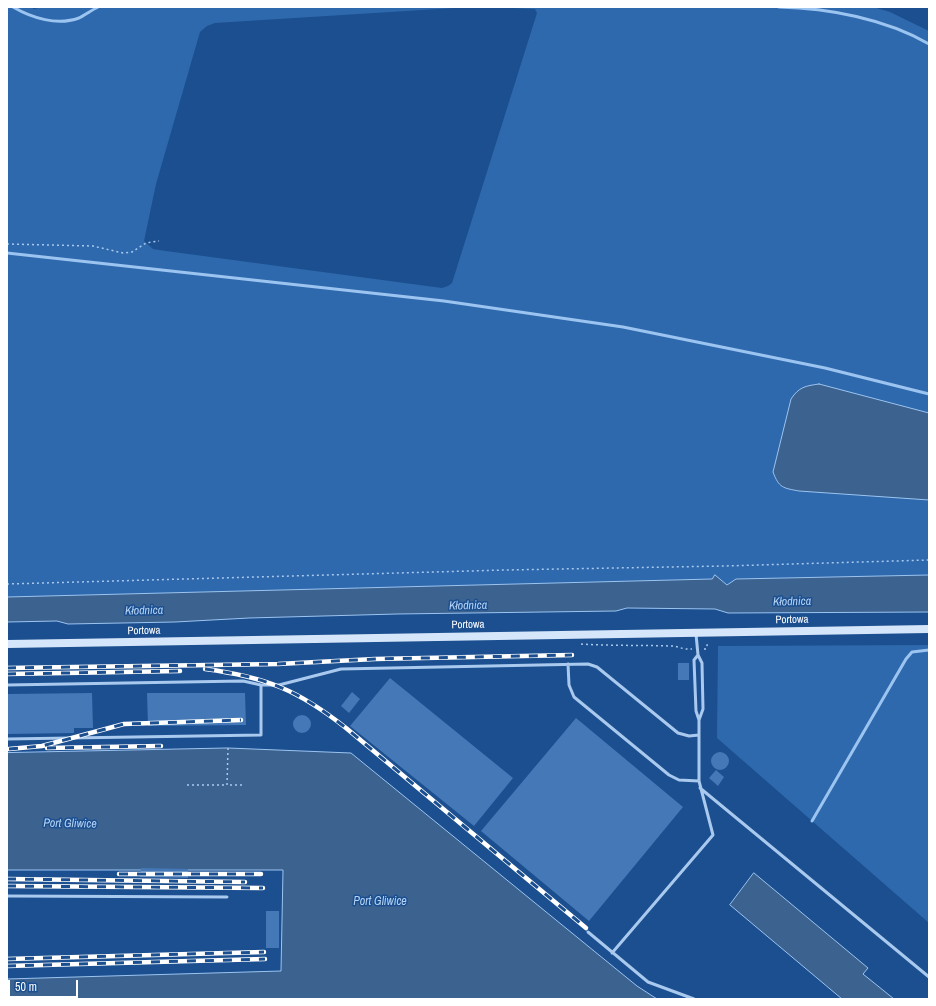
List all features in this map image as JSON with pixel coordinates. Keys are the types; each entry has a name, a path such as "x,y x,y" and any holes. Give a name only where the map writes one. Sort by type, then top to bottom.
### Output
{"street":[{"name":"Portowa","path":"7,644 929,629"}],"lane":[{"path":"696,633 698,655 702,660 703,709 699,720"},
{"path":"612,953 713,835 699,781 699,720 696,711 694,660 698,655"},
{"path":"568,664 569,685 574,697 669,776 678,780 699,781"},
{"path":"7,685 243,681 261,685 279,685 341,669 588,664 597,667 678,733 689,736 699,735"},
{"path":"7,739 261,735 261,685"},
{"path":"700,788 929,977"},
{"path":"7,896 228,897"},
{"path":"588,932 648,982 694,999"}],"path":[{"path":"7,244 93,246 123,253 132,252 146,244 159,241"},
{"path":"7,584 929,560"},
{"path":"227,785 228,748"},
{"path":"187,785 245,785"}],"shaded area":[{"path":"7,7 31,7 34,9 42,7 470,7 215,23 207,26 200,32 156,184 144,241 153,249 442,288 452,283 537,13 535,9 490,7 873,7 890,12 929,31 929,575 736,579 727,585 715,576 712,579 7,597"},
{"path":"929,645 929,923 717,738 718,646"}],"water":[{"path":"819,384 929,413 929,500 799,491 785,488 777,481 773,472 791,399 803,388"},
{"name":"Kłodnica","path":"715,575 727,585 736,579 929,575 929,612 728,613 715,609 627,608 616,611 397,614 249,618 175,622 68,624 57,621 7,622 7,597 712,579"},
{"name":"Port Gliwice","path":"228,748 351,753 637,986 657,999 7,999 7,979 281,971 283,870 7,870 7,753"},
{"path":"754,873 868,968 863,974 894,999 842,999 730,905"}],"building":[{"path":"678,663 689,663 689,680 678,680"},
{"path":"390,678 513,778 474,826 350,726"},
{"path":"352,692 360,699 349,713 341,706"},
{"path":"92,693 93,728 74,728 74,733 7,734 7,694"},
{"path":"147,693 245,693 246,725 148,726"},
{"path":"302,715 308,718 311,724 308,730 302,733 296,730 293,724 296,718"},
{"path":"576,718 683,807 589,921 481,831"},
{"path":"720,752 726,755 729,761 726,767 720,770 714,767 711,761 714,755"},
{"path":"716,770 724,777 718,786 709,778"},
{"path":"141,868 188,869 188,878 140,877"},
{"path":"266,911 279,911 279,948 266,948"}],"waterway":[{"path":"13,7 36,17 53,21 79,18 98,7"},
{"path":"779,7 817,10 856,16 894,28 929,44"},
{"path":"7,253 444,301 623,327 825,368 929,394"},
{"path":"812,821 906,659 912,652 929,650"}],"railway":[{"path":"7,668 278,664 375,659 572,655"},
{"path":"205,669 227,672 264,681 296,695 329,715 586,928"},
{"path":"7,674 180,671"},
{"path":"9,749 42,746 124,724 241,720"},
{"path":"47,748 161,746"},
{"path":"119,874 261,874"},
{"path":"7,879 245,882"},
{"path":"7,886 263,888"},
{"path":"7,959 264,952"},
{"path":"7,966 265,959"}]}
